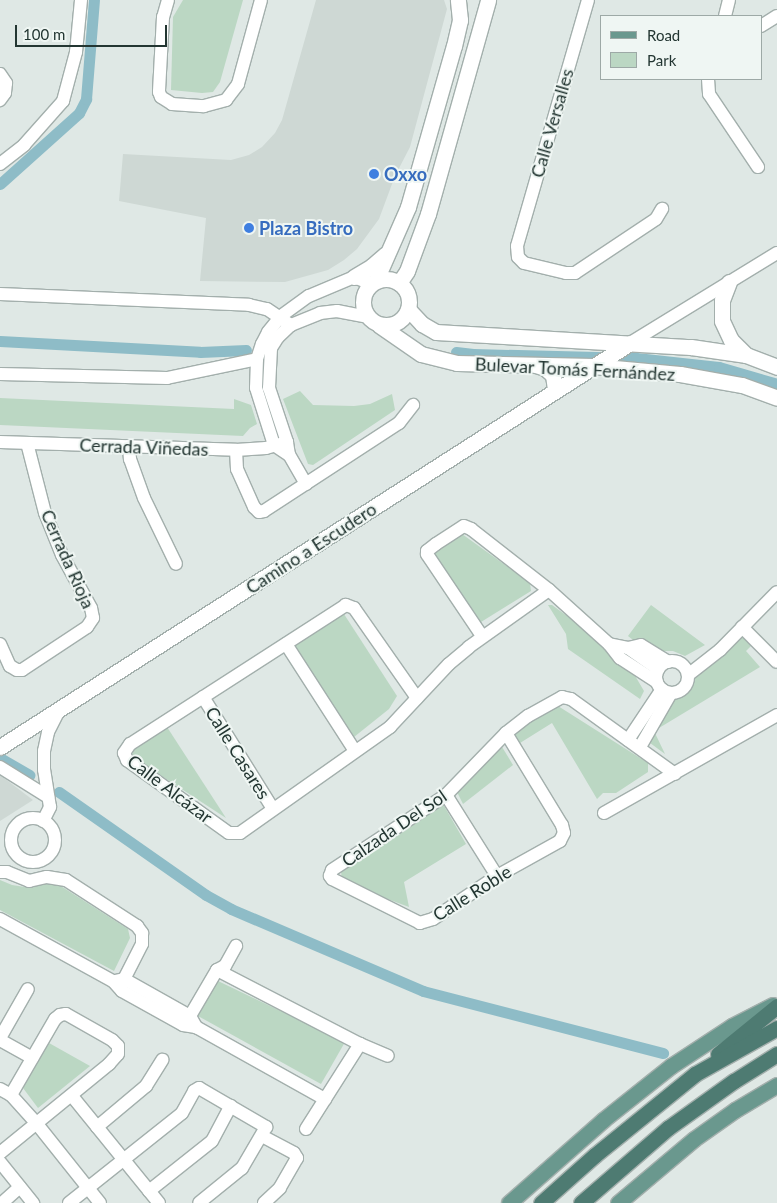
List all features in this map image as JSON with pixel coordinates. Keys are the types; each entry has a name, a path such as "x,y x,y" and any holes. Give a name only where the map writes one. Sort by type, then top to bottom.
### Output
{"highway":[{"path":"541,1203 602,1149 777,1005"},
{"path":"695,1074 777,1028"},
{"path":"581,1203 668,1128 734,1081 777,1054"}],"main road":[{"path":"374,282 384,279 399,283 408,294 408,309 405,316 394,324 373,321 364,310 363,296 374,282 392,248 408,207 454,46 460,20 458,0"},
{"path":"399,283 407,272 428,214 488,0"},
{"path":"354,277 372,266 392,248"},
{"path":"729,282 722,300 722,321 731,340 746,355"},
{"name":"Bulevar Tomás Fernández","path":"408,309 422,324 436,332 626,346 691,347 746,355 777,367"},
{"name":"Bulevar Tomás Fernández","path":"373,321 421,354 457,363 535,365 598,363 680,374 742,385 777,398"},
{"name":"Camino a Escudero","path":"0,748 626,346"},
{"path":"535,365 545,368 553,375 555,390"},
{"path":"509,1203 603,1120 672,1066 732,1026 777,1005"},
{"path":"618,1203 694,1139 735,1110 777,1085"}],"street":[{"path":"0,164 24,145 63,101 76,52 81,0"},
{"path":"168,0 162,26 158,87 161,97 172,104 204,106 220,103 230,97 238,84 261,0"},
{"name":"Calle Versalles","path":"588,0 517,246 518,257 524,262 571,274 656,219 662,209"},
{"path":"725,15 729,0"},
{"path":"762,25 777,16"},
{"path":"0,74 6,83 5,93 0,100"},
{"path":"708,80 710,94 758,168"},
{"name":"Camino a Escudero","path":"626,346 777,252"},
{"path":"306,484 281,444 263,388 258,359 268,332 286,321 309,296 354,277 374,282"},
{"path":"0,294 249,305 267,309 286,321 336,311 373,321"},
{"path":"263,388 271,348 286,321"},
{"path":"0,374 167,378 258,359"},
{"path":"236,450 237,468 254,507 260,512 268,510 399,423 413,405"},
{"name":"Cerrada Viñedas","path":"0,442 236,450 281,444"},
{"name":"Cerrada Rioja","path":"0,644 10,666 17,670 27,668 87,627 94,618 91,608 62,555 45,513 28,443"},
{"path":"129,446 130,459 144,498 176,564"},
{"path":"482,636 428,558 427,551 464,526 468,527 549,590 609,644 620,658 663,679"},
{"name":"Calle Alcázar","path":"417,698 354,608 343,606 130,744 124,753 126,760 229,833 234,834 244,831 355,750 390,727 449,664 482,636 549,590"},
{"path":"609,644 628,648 641,645 663,679 677,692 685,685 688,675 716,654 777,592"},
{"path":"742,627 777,662"},
{"path":"286,644 355,750"},
{"path":"628,740 663,679 682,666 688,675"},
{"path":"640,747 663,679"},
{"name":"Calle Casares","path":"203,697 273,809"},
{"name":"Calzada Del Sol","path":"330,876 332,870 446,795 506,733 528,716 564,697 640,747 675,774"},
{"path":"43,821 50,807 44,770 44,751 48,732 58,712"},
{"path":"604,813 777,715"},
{"name":"Calle Roble","path":"330,876 334,881 420,923 433,918 497,876 560,841 564,833 562,825 506,733"},
{"path":"0,767 48,797"},
{"path":"446,795 497,876"},
{"path":"28,819 43,821 49,825 54,839 50,853 38,861 23,860 13,849 12,834 21,822 28,819"},
{"path":"15,875 23,860"},
{"path":"38,861 43,877"},
{"path":"0,872 15,875 29,881 43,877 66,880 137,926 142,932 142,944 118,980"},
{"path":"0,919 118,980 325,1099"},
{"path":"193,1022 217,970 225,966 236,946"},
{"path":"217,970 360,1044 388,1056"},
{"path":"28,989 0,1039 32,1058"},
{"path":"2,1150 37,1124 72,1096 118,1054 116,1043 63,1014 55,1020 32,1058 5,1092 37,1124 100,1203"},
{"path":"306,1129 360,1044"},
{"path":"97,1126 146,1086 162,1060"},
{"path":"68,1203 182,1113 196,1089 203,1090 266,1127 242,1168 200,1203"},
{"path":"72,1096 159,1203"},
{"path":"149,1191 212,1140 231,1106"},
{"path":"262,1136 297,1158 280,1188 264,1203"},
{"path":"0,1162 33,1203"},
{"path":"2,1203 20,1187"}],"shaded area":[{"path":"316,0 444,0 447,9 410,147 395,176 379,219 357,249 344,260 328,270 285,282 200,281 206,218 119,201 123,154 231,160 249,155 262,147 275,133 282,120"},
{"path":"0,775 33,800 0,821"}],"green space":[{"path":"183,0 243,0 220,82 213,92 202,93 171,90 173,17"},
{"path":"300,391 313,405 354,406 370,404 392,394 395,410 313,465 308,464 283,399"},
{"path":"0,398 234,409 234,399 251,405 257,424 250,428 243,436 0,425"},
{"path":"462,534 530,583 531,591 481,622 432,554"},
{"path":"548,605 552,605 634,665 634,674 644,691 640,699 568,649 566,634"},
{"path":"651,605 705,645 685,656 673,651 663,651 652,655 628,636"},
{"path":"342,611 397,696 389,709 349,741 290,645"},
{"path":"737,638 744,638 749,642 751,646 746,651 760,667 654,731 665,754 646,740 673,695 685,687 690,678 727,651"},
{"path":"558,706 648,763 648,772 616,793 603,793 597,799 552,723 520,743 513,732"},
{"path":"167,727 226,818 134,758 131,748"},
{"path":"499,742 513,765 463,804 456,790"},
{"path":"443,804 466,844 404,882 409,907 342,882 341,871"},
{"path":"0,880 12,885 31,888 53,881 128,929 130,938 114,971 0,910"},
{"path":"218,981 345,1042 321,1084 198,1016"},
{"path":"49,1043 90,1066 38,1108 23,1088"}],"waterway":[{"path":"0,184 79,113 86,99 94,0"},
{"path":"0,341 200,352 246,350"},
{"path":"456,352 636,358 719,367 777,384"},
{"path":"0,758 30,775"},
{"path":"59,792 206,895 231,909 423,991 663,1053"}],"place":[{"name":"Oxxo","path":"374,174"},
{"name":"Plaza Bistro","path":"249,228"}]}
